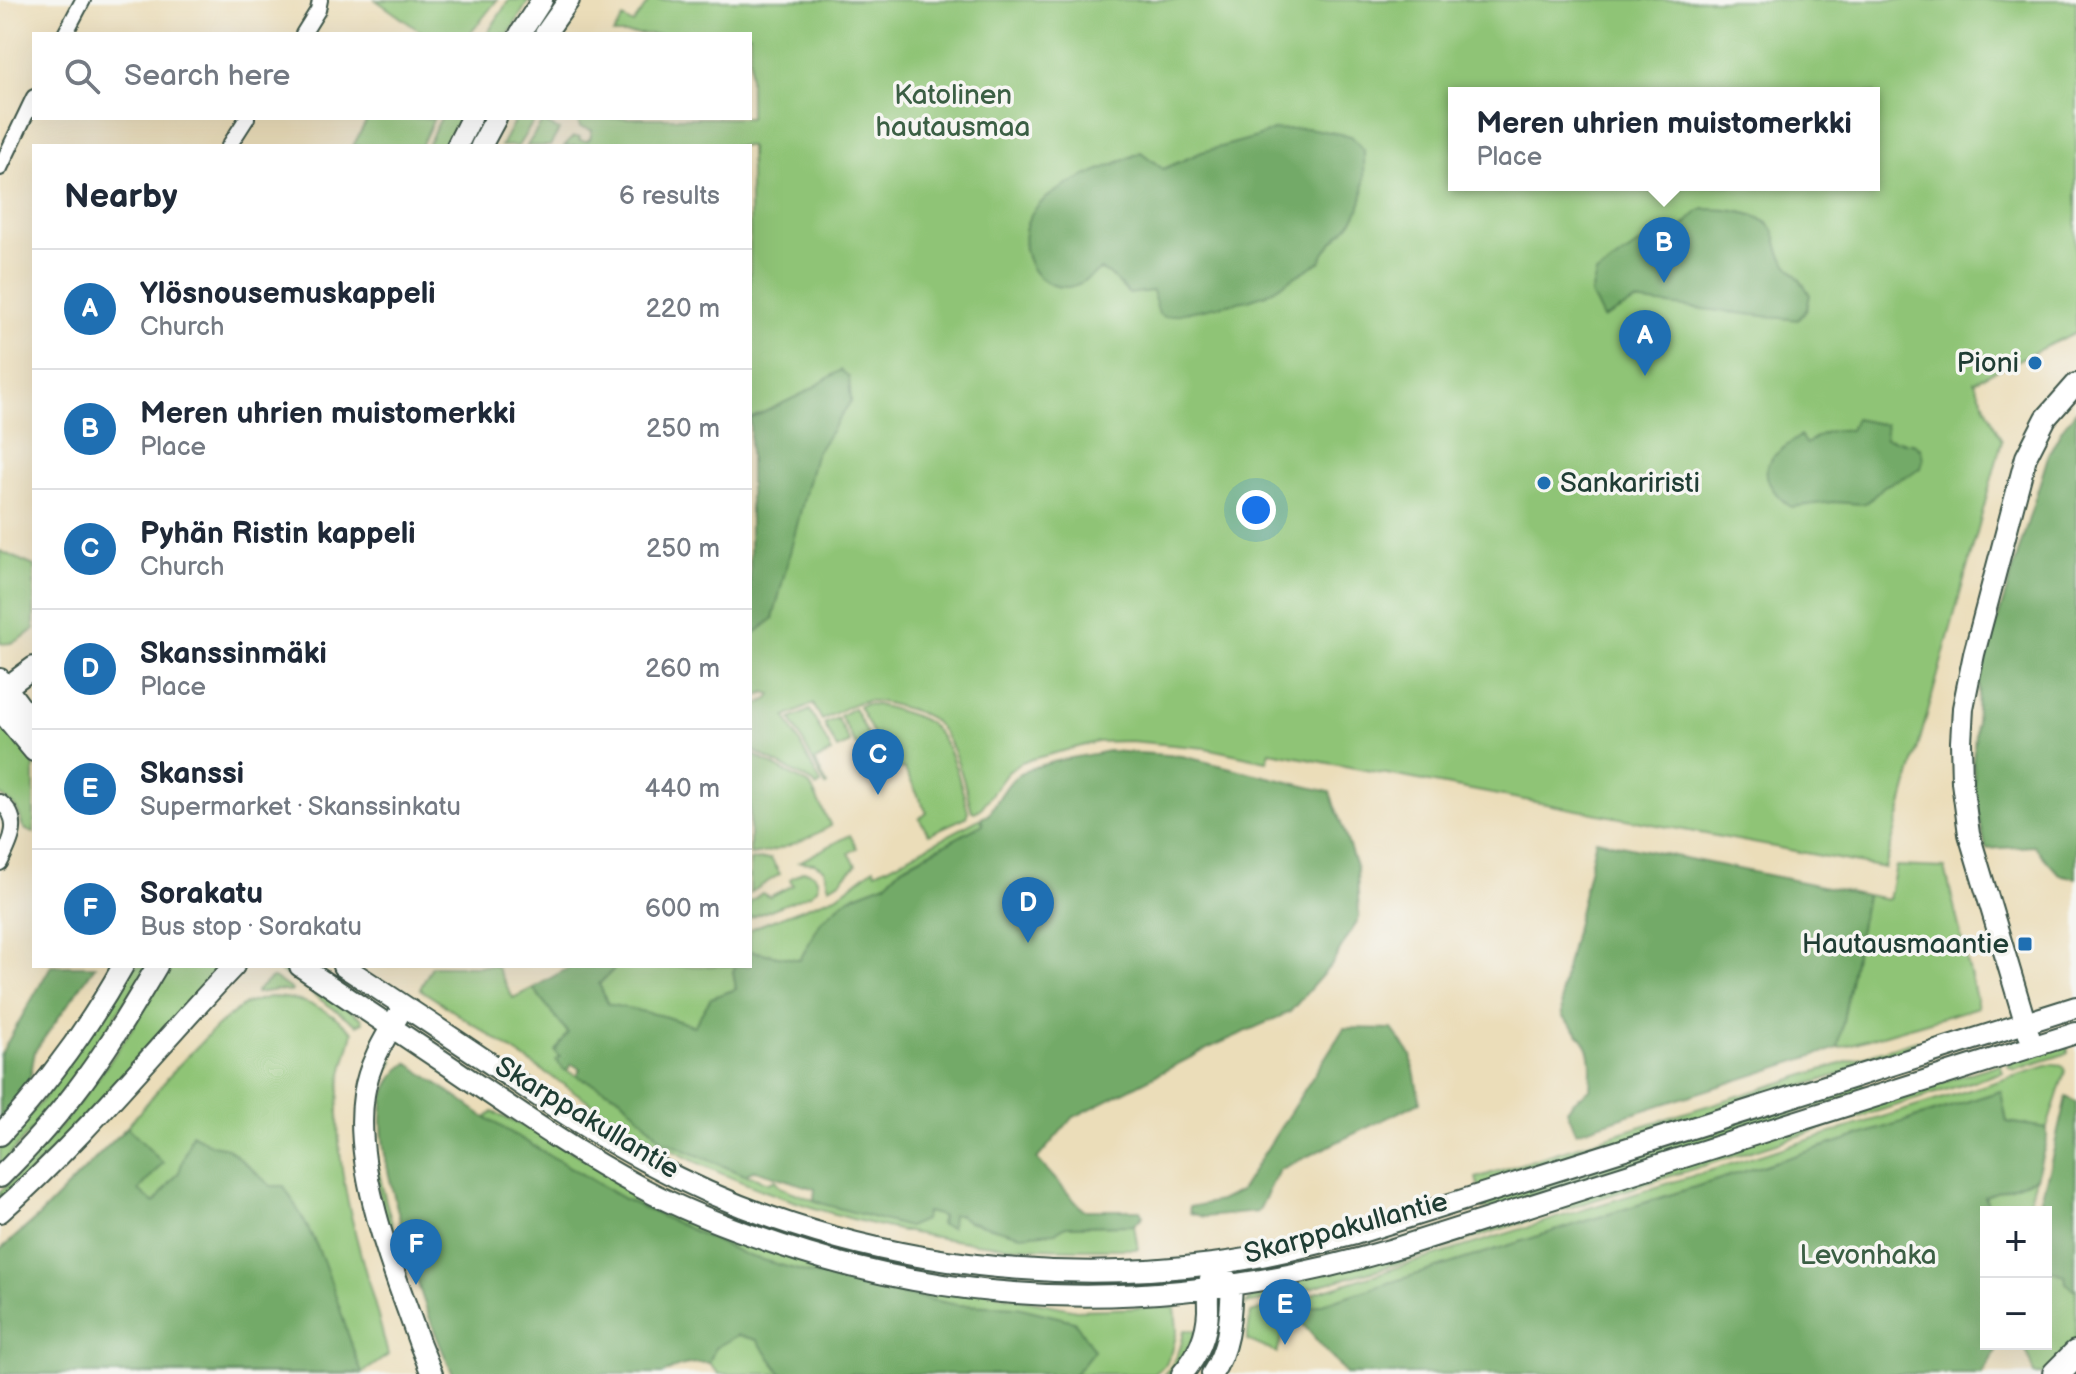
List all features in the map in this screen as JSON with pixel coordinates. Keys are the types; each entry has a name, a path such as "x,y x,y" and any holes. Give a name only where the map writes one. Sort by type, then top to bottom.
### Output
{"highway":[{"path":"2056,1374 2076,1354"}],"main road":[{"path":"521,32 542,0"},
{"path":"546,32 569,0"},
{"path":"458,144 470,120"},
{"path":"482,144 495,120"},
{"path":"2033,1047 1969,834 1962,782 1963,708 1971,665 2026,457 2046,418 2076,384"},
{"path":"32,668 2,686 32,723"},
{"path":"0,710 32,749"},
{"path":"0,1135 78,1038 122,968"},
{"path":"0,1177 75,1093 156,968"},
{"path":"0,1212 76,1139 232,968"},
{"name":"Skarppakullantie","path":"303,968 590,1159 642,1188 720,1224 859,1270 919,1283 1010,1294 1085,1297 1232,1286 1370,1256 2076,1033"},
{"name":"Skarppakullantie","path":"346,968 573,1119 649,1163 726,1200 808,1228 923,1257 1010,1268 1079,1272 1214,1264 1355,1234 2076,1007"},
{"path":"404,1005 372,1064 364,1092 362,1121 365,1155 384,1240 432,1374"},
{"path":"1212,1374 1227,1342 1232,1286 1214,1264"},
{"path":"1182,1374 1197,1354 1205,1333 1208,1289 1214,1264"}],"street":[{"path":"66,32 83,0"},
{"path":"304,32 318,10 320,0"},
{"path":"0,168 32,101"},
{"path":"230,144 246,120"},
{"path":"0,802 11,814 14,828 0,863"}],"green space":[{"path":"376,0 497,0 472,32 421,32"},
{"path":"509,0 529,0 510,32 488,32"},
{"name":"Katolinen hautausmaa","path":"650,0 2076,0 2076,332 1974,381 2002,441 1885,868 1270,752 1267,761 1205,748 1130,741 1097,742 1021,762 1007,773 975,812 972,811 953,750 940,728 922,714 879,702 854,704 822,720 813,704 786,717 821,784 816,787 814,783 752,750 752,708 772,694 765,692 752,699 752,144 566,144 573,137 586,141 590,139 592,130 580,127 578,120 752,120 752,32 614,32 623,18 633,24"},
{"path":"367,120 433,120 422,144 354,144"},
{"path":"440,120 460,120 445,144 428,144"},
{"path":"515,120 532,120 519,144 502,144"},
{"path":"542,122 559,130 551,144 528,144"},
{"path":"1308,128 1351,136 1364,150 1361,205 1321,261 1266,294 1164,317 1159,314 1152,291 1129,294 1109,274 1100,270 1077,285 1054,285 1042,280 1028,259 1025,234 1034,210 1056,191 1084,176 1141,152 1163,169 1202,152 1273,130"},
{"path":"1703,209 1751,215 1760,218 1773,230 1782,256 1810,295 1807,309 1798,320 1642,302 1635,302 1603,319 1591,294 1596,274 1660,230 1682,228"},
{"path":"841,370 849,377 851,401 815,455 773,619 752,635 752,418 806,392"},
{"path":"2076,411 2076,878 2059,874 2034,846 1986,849 1976,803 1973,762 1979,680 2049,453"},
{"path":"1855,419 1886,425 1885,438 1914,444 1921,449 1921,468 1884,486 1862,504 1833,502 1791,507 1776,493 1769,481 1769,462 1800,436 1806,444 1826,432 1850,430"},
{"path":"0,551 32,565 32,630 18,640 0,643"},
{"path":"866,704 910,714 931,725 939,734 955,765 968,811 966,817 929,834 919,818 927,813 904,768 900,769 896,763 890,767 859,706"},
{"path":"854,708 882,762 872,767 840,716"},
{"path":"810,710 832,752 815,761 826,786 791,719"},
{"path":"837,718 850,743 837,749 824,724"},
{"path":"0,722 32,756 32,832 23,826 16,808 0,795"},
{"path":"1109,751 1182,756 1330,792 1357,869 1359,918 1332,964 1290,1012 1209,1048 1072,1118 1037,1159 1083,1210 1140,1210 1143,1216 1134,1225 1066,1226 1056,1232 1021,1235 967,1221 960,1215 952,1215 951,1228 941,1225 942,1216 926,1212 924,1220 908,1227 823,1204 814,1199 815,1189 755,1170 745,1175 663,1141 621,1097 577,1076 580,1069 572,1064 567,1071 556,1060 560,1057 555,1051 568,1033 533,988 568,968 615,968 599,984 608,1004 694,1026 711,998 736,989 733,971 735,968 752,968 752,951 800,960 821,921 843,902 886,883 901,868 983,824 981,818 988,815 1013,779 1032,768"},
{"path":"752,754 810,785 831,826 792,845 752,855"},
{"path":"981,818 984,824 901,867 886,883 855,895 821,921 800,960 752,951 752,928 838,895 874,868 876,872"},
{"path":"850,835 857,848 849,853 856,865 839,882 829,887 824,869 814,863 799,862"},
{"path":"1596,840 1866,895 1838,1048 1576,1132 1567,1110 1590,1089 1591,1064 1584,1041 1562,1016 1561,991"},
{"path":"771,859 780,874 752,892 752,860"},
{"path":"1896,866 1945,868 1978,1007 1838,1048 1866,895 1889,899"},
{"path":"803,871 813,873 817,878 817,888 811,894 752,917 752,900 762,893 769,897 793,885 790,879"},
{"path":"50,968 94,968 35,1051 29,1084 0,1119 0,1055"},
{"path":"132,968 147,968 69,1088 0,1166 0,1148 41,1102"},
{"path":"168,968 221,968 120,1083 0,1202 0,1192 71,1113 133,1027"},
{"path":"431,968 497,968 513,998 533,988 568,1033 560,1057 563,1069 621,1097 663,1141 745,1175 769,1183 775,1180 780,1187 823,1204 926,1212 942,1216 940,1223 952,1214 1056,1232 1066,1226 1134,1225 1138,1249 1052,1248 967,1242 875,1225 784,1198 697,1162 614,1118 420,989"},
{"path":"615,968 735,968 736,989 711,998 694,1026 608,1005 599,984"},
{"path":"278,970 289,970 363,1022 357,1025"},
{"path":"272,978 292,990 291,992 256,993"},
{"path":"269,997 293,999 315,1006 353,1032 339,1091 340,1158 353,1224 388,1355 361,1374 0,1374 0,1250 37,1218 127,1127 177,1067 217,1026 245,1004"},
{"path":"1344,1028 1392,1029 1411,1055 1420,1102 1279,1170 1258,1212 1204,1217 1190,1213 1189,1207 1220,1201 1240,1191"},
{"path":"1917,1040 1918,1043 1886,1060 1479,1188 1476,1178"},
{"path":"2067,1043 2068,1053 2015,1070 2007,1062"},
{"path":"391,1056 394,1062 377,1096 373,1126 383,1192 407,1275 396,1253 383,1209 372,1150 373,1093 379,1071"},
{"path":"408,1063 486,1118 626,1200 748,1256 844,1283 958,1305 1017,1307 1074,1321 1094,1350 1075,1374 782,1374 757,1340 738,1335 715,1348 709,1363 685,1365 663,1374 453,1374 413,1267 384,1152 384,1097 391,1080"},
{"path":"2000,1064 2003,1072 1401,1263 1246,1304 1258,1289"},
{"path":"2053,1064 2062,1065 2065,1071 2047,1128 2007,1122 2000,1091 1294,1313 1285,1326 1277,1353 1247,1340 1251,1313"},
{"path":"1862,1082 1864,1089 1836,1101 1483,1209 1482,1202"},
{"name":"Levonhaka","path":"2001,1091 2007,1122 2047,1128 2036,1178 1985,1196 1988,1206 1980,1206 1980,1350 1996,1350 1982,1374 1346,1374 1293,1313"},
{"path":"2066,1097 2076,1102 2075,1290 2066,1283 2065,1275 2052,1271 2052,1206 2039,1206"},
{"path":"493,1112 747,1243 1076,1310 1175,1307 1177,1331 1172,1352 1165,1365 1154,1374 1075,1374 1094,1350 1017,1307 958,1305 844,1283 748,1256 626,1200 486,1118"},
{"path":"127,1127 163,1163 139,1190 154,1203 179,1172 192,1134 212,1145 228,1148 271,1186 284,1186 323,1260 362,1373 0,1374 0,1250 37,1218"},
{"path":"2036,1178 2028,1206 1988,1206 1985,1196"},
{"path":"2052,1271 2065,1275 2076,1289 2076,1345 2046,1374 2034,1374 2026,1350 2052,1350"},
{"path":"1184,1330 1197,1331 1174,1374 1164,1374 1178,1354"},
{"path":"738,1334 757,1340 782,1374 719,1374 709,1363 715,1348"}],"place":[{"name":"Meren uhrien muistomerkki","path":"1664,283"},
{"name":"Pioni","path":"2035,363"},
{"name":"Ylösnousemuskappeli","path":"1645,376"},
{"name":"Sankariristi","path":"1544,483"},
{"name":"Pyhän Ristin kappeli","path":"878,795"},
{"name":"Skanssinmäki","path":"1028,943"},
{"name":"Hautausmaantie","path":"2025,944"},
{"name":"Sorakatu","path":"416,1285"},
{"name":"Skanssi","path":"1285,1345"}]}
